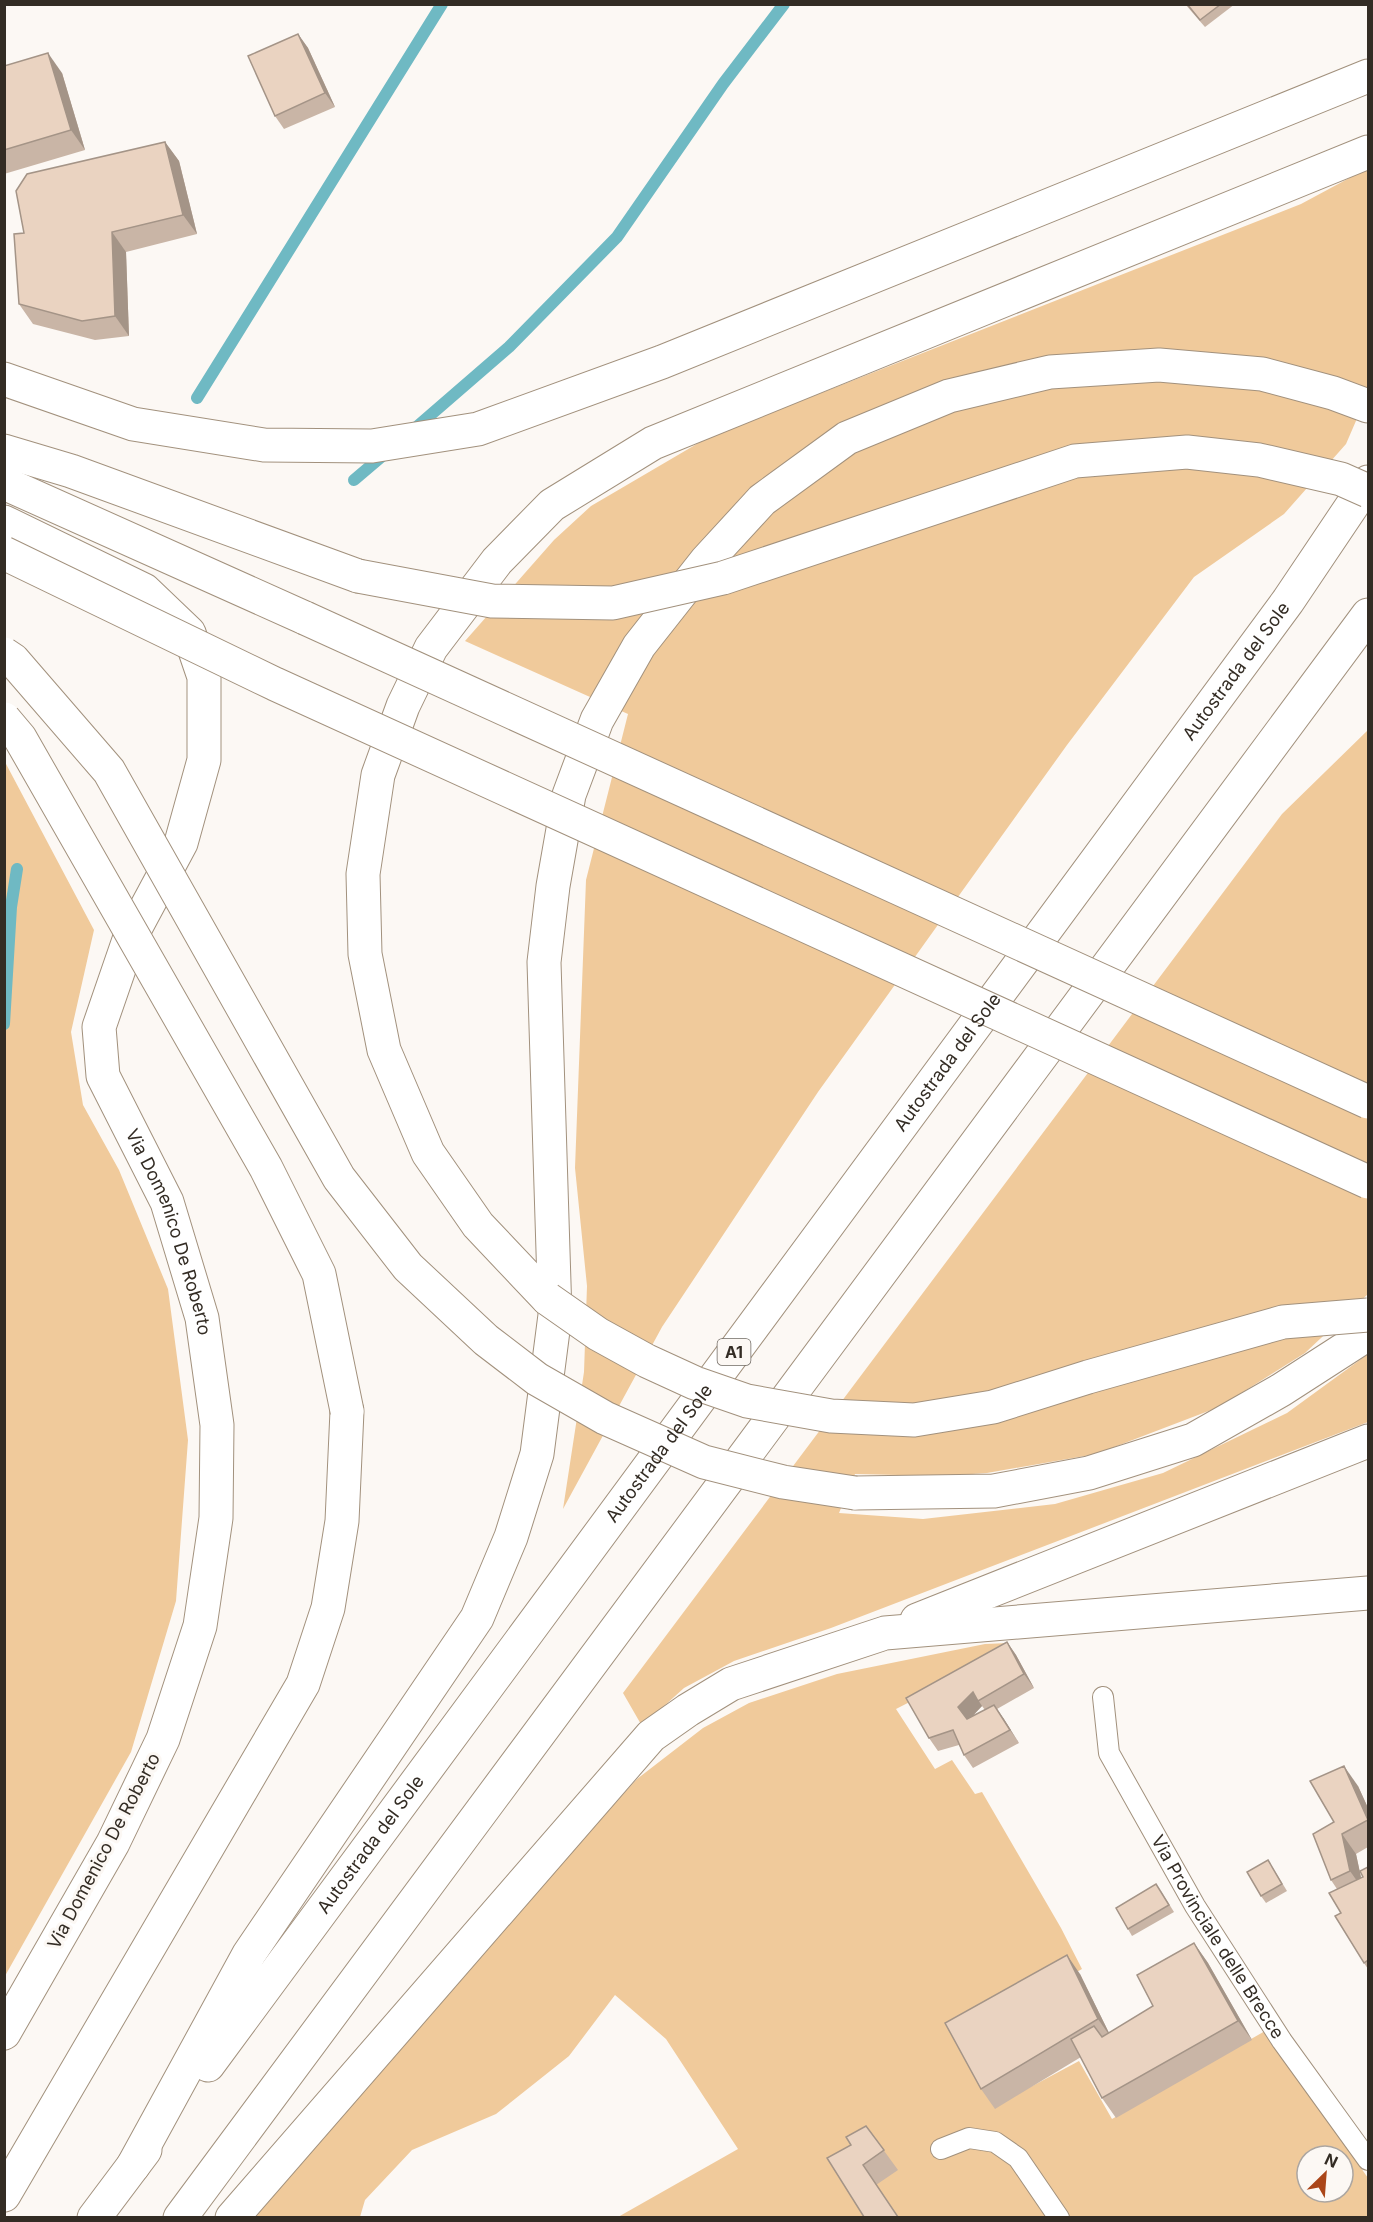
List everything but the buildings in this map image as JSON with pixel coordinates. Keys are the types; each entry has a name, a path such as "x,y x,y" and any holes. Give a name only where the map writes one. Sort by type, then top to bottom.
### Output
{"main road":[{"path":"4,380 133,424 264,445 372,446 478,429 662,362 1368,76"},
{"path":"1368,152 653,443 552,505 497,561 430,648 403,706 378,775 363,874 365,954 384,1050 428,1153 478,1225 548,1299 598,1334 647,1361 695,1383 747,1401 831,1416 914,1420 993,1407 1088,1377 1283,1322 1368,1315"},
{"path":"133,2166 249,1954 477,1618 511,1537 537,1454 555,1315 544,962 553,886 569,795 597,720 639,646 706,561 762,500 847,438 949,396 1050,372 1159,365 1262,374 1333,393 1368,406"},
{"path":"4,451 71,471 358,576 492,602 613,603 723,578 1075,461 1187,452 1218,455 1259,460 1331,477 1368,491"},
{"name":"Autostrada del Sole","path":"94,2217 1288,601 1368,482"},
{"path":"4,483 1368,1102"},
{"name":"Via Domenico De Roberto","path":"4,522 144,590 189,633 204,678 204,760 181,843 129,940 99,1027 103,1076 167,1202 202,1318 217,1425 216,1518 200,1626 163,1739 113,1843 4,2033"},
{"path":"4,553 275,684 1368,1182"},
{"path":"180,2217 1368,615"},
{"path":"4,654 13,660 109,771 339,1178 408,1267 486,1340 537,1378 605,1418 704,1462 783,1482 855,1493 994,1491 1089,1473 1192,1440 1281,1390 1357,1341 1368,1328"},
{"path":"4,719 20,738 266,1168 319,1274 347,1411 342,1521 334,1576 328,1608 303,1684 4,2195"},
{"path":"232,2217 651,1736 731,1684 885,1633 1368,1441"},
{"path":"885,1633 1368,1593"}],"lane":[{"name":"Via Provinciale delle Brecce","path":"1103,1697 1109,1753 1195,1906 1282,2041 1368,2160"},
{"path":"940,2149 969,2138 995,2142 1018,2157 1059,2217"}],"shaded area":[{"path":"1368,168 1368,393 1346,444 1284,514 1194,577 1067,745 818,1092 662,1327 563,1509 584,1372 587,1286 575,1168 586,880 628,714 465,641 554,540 591,506 707,438 1301,204"},
{"path":"1368,730 1368,1294 1305,1353 1219,1407 1096,1454 987,1473 942,1476 855,1474 839,1513 923,1519 1055,1504 1163,1473 1287,1413 1368,1354 1368,1422 831,1628 734,1661 684,1688 642,1726 623,1693 1282,814"},
{"path":"5,762 94,930 71,1032 83,1105 119,1170 168,1289 188,1440 176,1601 131,1752 5,1976"},
{"path":"1009,1643 984,1664 896,1709 935,1769 952,1760 975,1794 982,1792 1061,1928 1082,1969 958,2038 995,2106 1079,2061 1112,2119 1265,2031 1344,2144 1295,2144 1295,2204 1355,2204 1355,2159 1368,2178 1368,2217 618,2217 738,2149 666,2039 615,1995 569,2056 496,2114 412,2150 365,2200 360,2217 248,2218 471,1961 637,1779 703,1728 749,1703 837,1674 985,1644"}],"waterway":[{"path":"197,398 442,4"},
{"path":"412,431 509,347 617,237 723,84 784,4"},
{"path":"354,480 387,452"},
{"path":"4,1024 11,907 17,869"}]}
